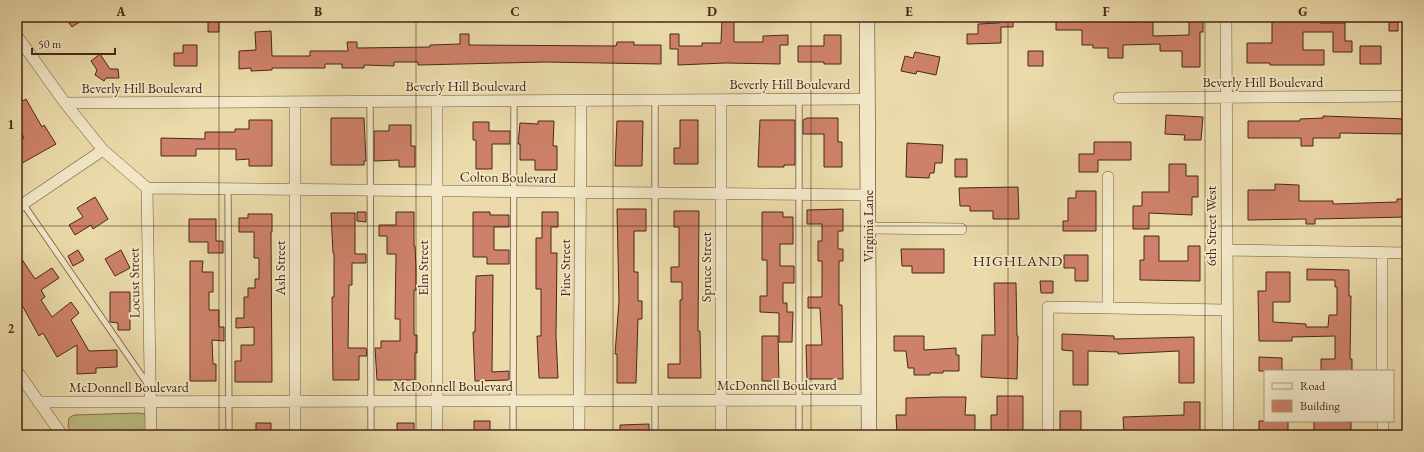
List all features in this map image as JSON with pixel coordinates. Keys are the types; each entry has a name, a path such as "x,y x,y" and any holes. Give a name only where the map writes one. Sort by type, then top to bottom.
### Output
{"street":[{"name":"Virginia Lane","path":"867,17 869,435"},
{"name":"6th Street West","path":"1226,17 1225,98 1228,435"},
{"path":"17,36 65,103 103,150 147,188"},
{"name":"Beverly Hill Boulevard","path":"1119,98 1407,96"},
{"name":"Beverly Hill Boulevard","path":"65,103 868,99"},
{"name":"Pine Street","path":"579,435 581,100"},
{"name":"Spruce Street","path":"721,100 721,435"},
{"name":"Elm Street","path":"437,101 437,435"},
{"name":"Ash Street","path":"295,102 295,435"},
{"path":"19,202 103,150"},
{"path":"1108,177 1108,307"},
{"name":"Colton Boulevard","path":"147,188 868,195"},
{"name":"Locust Street","path":"147,188 151,435"},
{"path":"868,228 961,229"},
{"path":"1227,250 1407,253"},
{"path":"1382,253 1382,370"},
{"path":"1048,435 1048,308 1108,307 1227,310"},
{"path":"17,372 62,435"},
{"name":"McDonnell Boulevard","path":"38,402 868,400"},
{"path":"1382,422 1383,435"}],"lane":[{"path":"799,99 799,435"},
{"path":"655,100 655,435"},
{"path":"513,435 514,101"},
{"path":"370,102 369,190 371,435"},
{"path":"228,189 229,435"},
{"path":"19,202 150,389"}],"green space":[{"path":"145,414 150,435 74,435 68,427 69,418 74,415"}],"building":[{"path":"65,17 87,17 72,27"},
{"path":"999,17 1013,17 1013,27 1001,27 1001,43 967,44 967,34 978,34 978,24 999,23"},
{"path":"1189,17 1203,17 1203,32 1200,32 1200,67 1182,67 1182,51 1160,51 1160,44 1123,45 1123,58 1108,58 1108,48 1093,48 1093,45 1082,45 1082,30 1056,30 1056,21 1136,22 1136,18 1146,18 1146,22 1153,22 1153,36 1189,35"},
{"path":"1272,17 1286,17 1286,21 1320,20 1320,23 1345,23 1345,41 1352,41 1352,52 1333,52 1333,32 1303,32 1303,50 1324,50 1324,65 1270,65 1270,63 1247,63 1247,43 1272,43"},
{"path":"722,20 734,20 734,42 763,42 763,36 788,35 788,45 780,45 780,64 725,63 678,65 678,49 670,49 670,34 679,34 679,46 702,46 702,43 721,43"},
{"path":"208,21 219,21 219,32 208,32"},
{"path":"1389,22 1398,22 1398,31 1389,31"},
{"path":"271,31 272,56 310,56 310,51 348,51 347,42 357,42 357,48 430,47 430,45 460,44 460,34 469,34 469,45 616,46 617,42 634,42 634,45 661,45 661,64 546,62 418,65 418,62 394,62 394,66 364,65 364,68 342,68 342,64 325,64 325,68 272,68 272,70 251,71 251,68 239,69 239,51 256,50 255,32"},
{"path":"824,35 841,35 841,64 824,64 824,62 798,62 798,46 824,46"},
{"path":"183,45 197,45 197,66 174,66 174,53 183,53"},
{"path":"1360,46 1381,46 1381,64 1360,64"},
{"path":"1028,51 1043,51 1043,66 1028,66"},
{"path":"915,52 940,57 936,75 917,71 916,74 901,71 905,56 913,58"},
{"path":"100,54 110,69 118,69 119,78 106,78 104,81 95,75 97,70 91,61"},
{"path":"17,90 23,101 26,99 42,127 44,125 56,144 17,166 17,143 24,138 17,125"},
{"path":"1166,115 1203,117 1201,140 1184,140 1185,135 1165,134"},
{"path":"1323,116 1407,119 1407,134 1340,133 1340,138 1313,138 1313,146 1301,146 1301,138 1248,138 1248,121 1300,121 1300,119 1323,118"},
{"path":"331,118 364,118 366,161 364,161 364,165 331,165"},
{"path":"807,118 838,118 838,142 842,142 842,167 824,167 824,134 803,134 803,120"},
{"path":"249,120 272,120 272,166 249,166 249,159 236,160 236,149 196,149 196,156 161,156 161,138 205,139 205,132 235,132 235,129 249,129"},
{"path":"680,120 698,120 698,164 674,164 674,148 680,148"},
{"path":"760,120 795,120 795,165 784,165 784,167 758,167"},
{"path":"538,121 554,121 553,146 557,146 557,170 535,170 535,160 520,160 520,144 518,144 520,123 538,124"},
{"path":"617,121 643,121 642,166 615,166"},
{"path":"473,122 489,122 489,131 510,131 510,144 492,144 492,169 476,169 476,140 473,140"},
{"path":"389,125 411,125 411,146 415,146 415,167 399,167 399,160 374,161 374,131 389,131"},
{"path":"1094,142 1131,142 1131,160 1098,160 1098,172 1079,172 1079,154 1094,154"},
{"path":"907,143 943,145 942,163 935,163 934,173 930,173 929,178 906,177"},
{"path":"955,159 967,159 967,177 955,177"},
{"path":"1169,164 1186,164 1186,176 1198,176 1198,197 1192,197 1192,215 1149,213 1149,229 1133,229 1133,206 1142,206 1142,192 1169,192"},
{"path":"1275,184 1299,185 1299,201 1333,201 1333,204 1397,202 1397,199 1406,199 1407,217 1315,219 1315,224 1306,224 1306,219 1248,220 1248,190 1275,190"},
{"path":"1018,187 1019,219 993,219 993,211 970,211 970,206 960,206 959,188"},
{"path":"1076,191 1096,191 1096,231 1063,231 1063,221 1068,221 1068,198 1076,198"},
{"path":"95,197 108,219 93,229 91,225 75,235 69,225 83,217 77,208"},
{"path":"617,209 646,209 646,231 634,231 634,272 638,272 638,301 642,301 642,319 638,319 636,383 617,383 617,354 615,354 619,301"},
{"path":"843,209 843,231 838,231 838,249 843,249 843,261 839,261 839,305 842,305 843,379 807,379 806,345 822,345 820,308 808,308 808,297 822,297 822,261 818,261 818,241 822,241 822,224 807,224 807,210"},
{"path":"674,211 699,211 698,331 700,331 701,378 668,378 668,364 680,364 680,300 682,300 682,282 671,282 671,267 679,267 679,227 674,227"},
{"path":"357,212 366,212 366,222 357,221"},
{"path":"396,212 414,212 416,290 414,290 414,335 417,335 415,380 377,380 375,348 381,348 381,341 400,341 400,319 395,319 396,254 387,254 387,236 379,236 379,225 396,225"},
{"path":"473,212 490,212 490,215 509,215 509,227 494,227 494,250 509,250 509,264 487,264 487,257 473,257"},
{"path":"542,212 558,212 558,227 551,227 551,253 557,253 556,336 558,378 539,378 537,336 541,336 541,289 536,289 536,238 542,238"},
{"path":"762,212 783,212 783,217 793,217 793,244 780,244 780,266 794,266 794,283 783,283 783,303 787,303 787,312 793,312 792,342 779,342 779,313 760,312 760,296 767,296 767,260 762,260"},
{"path":"331,213 355,213 355,254 366,254 366,263 352,263 352,285 349,285 348,348 366,348 367,356 359,356 359,380 333,380 332,297 334,297 334,253"},
{"path":"248,214 272,214 272,382 235,382 235,361 241,361 241,345 254,345 254,327 236,328 236,318 244,318 244,297 248,297 248,288 255,288 255,279 259,279 259,258 254,258 254,232 239,232 239,218 248,218"},
{"path":"189,219 216,219 216,241 223,241 223,253 208,253 208,242 189,242"},
{"path":"1144,236 1159,236 1159,261 1188,261 1188,246 1200,246 1200,281 1140,280 1140,260 1144,260"},
{"path":"901,249 944,249 944,273 912,273 912,266 902,266"},
{"path":"78,250 84,260 73,266 68,256"},
{"path":"121,250 130,268 115,276 105,259"},
{"path":"17,252 35,279 52,268 59,278 41,290 45,297 41,300 52,317 71,302 79,313 71,320 89,351 117,350 117,367 96,368 96,373 77,374 77,345 57,357 43,333 39,336 17,296"},
{"path":"1064,255 1088,255 1088,281 1075,281 1075,268 1064,268"},
{"path":"190,261 203,261 202,272 213,272 213,292 209,292 209,310 219,310 219,327 224,327 224,341 212,340 213,364 216,364 216,381 190,381"},
{"path":"1307,269 1349,270 1349,296 1351,296 1350,359 1352,359 1352,370 1321,370 1321,359 1335,359 1335,336 1292,337 1292,341 1259,341 1258,291 1266,291 1266,272 1290,272 1290,302 1273,302 1273,322 1306,324 1306,327 1328,327 1329,315 1337,315 1337,287 1335,287 1335,280 1307,280"},
{"path":"493,275 492,372 509,371 509,380 475,381 473,332 475,332 476,276"},
{"path":"1040,281 1053,281 1053,293 1041,293"},
{"path":"994,283 1016,283 1018,336 1017,379 981,377 982,335 995,335"},
{"path":"110,292 130,292 130,330 118,330 118,323 110,322"},
{"path":"1062,334 1114,336 1114,339 1194,337 1194,383 1179,383 1179,351 1118,354 1118,352 1088,351 1088,385 1073,385 1073,351 1062,350"},
{"path":"762,336 778,336 779,381 762,381"},
{"path":"894,336 924,336 924,350 956,348 956,355 959,355 959,371 943,371 943,373 930,373 930,375 914,375 914,368 908,368 906,351 894,351"},
{"path":"1259,357 1282,358 1282,370 1259,371"},
{"path":"997,396 1023,396 1023,435 991,435 991,415 997,415"},
{"path":"966,397 965,415 975,415 975,435 897,435 896,415 906,415 906,398"},
{"path":"1184,402 1200,402 1200,433 1124,432 1123,417 1184,415"},
{"path":"1060,411 1081,411 1081,431 1060,430"},
{"path":"474,421 490,421 490,435 474,435"},
{"path":"1259,421 1288,422 1288,434 1259,434"},
{"path":"1314,422 1351,422 1351,435 1314,435"},
{"path":"256,423 271,423 271,435 256,435"},
{"path":"397,423 414,423 414,435 397,435"},
{"path":"649,424 649,435 620,435 620,425"}],"district":[{"name":"HIGHLAND","path":"1018,260"}]}
